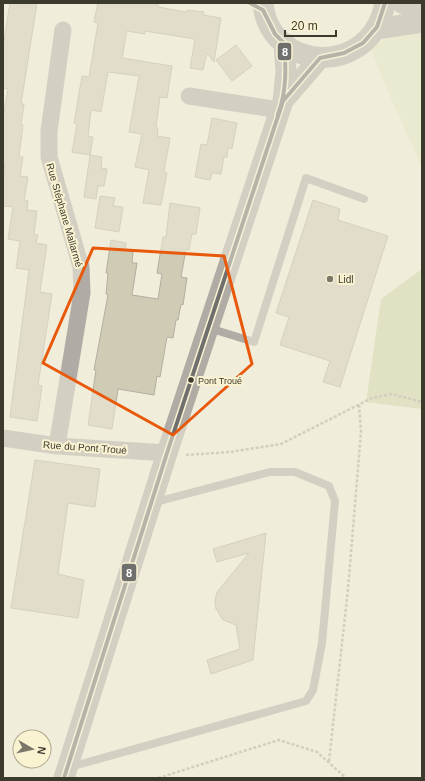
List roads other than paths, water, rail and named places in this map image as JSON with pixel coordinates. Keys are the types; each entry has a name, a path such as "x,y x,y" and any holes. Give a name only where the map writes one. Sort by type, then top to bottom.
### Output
{"street":[{"path":"259,5 275,34 284,43 301,53 320,58 336,57 352,51 366,42 377,29 386,3"},
{"path":"402,3 422,12"},
{"path":"377,29 422,22"},
{"name":"Rue Stéphane Mallarmé","path":"57,446 82,294 81,267 49,157 49,131 63,30"},
{"path":"66,773 281,105 286,72 284,43"},
{"path":"281,105 320,58"},
{"path":"189,96 281,105"},
{"name":"Rue du Pont Troué","path":"3,438 57,446 168,453"}],"lane":[{"path":"208,328 254,342 306,178 364,199"},
{"path":"66,773 306,701 313,690 322,643 335,501 329,486 295,472 270,472 152,503"}],"place":[{"name":"Lidl","path":"330,279"},
{"name":"Pont Troué","path":"191,380"}]}
